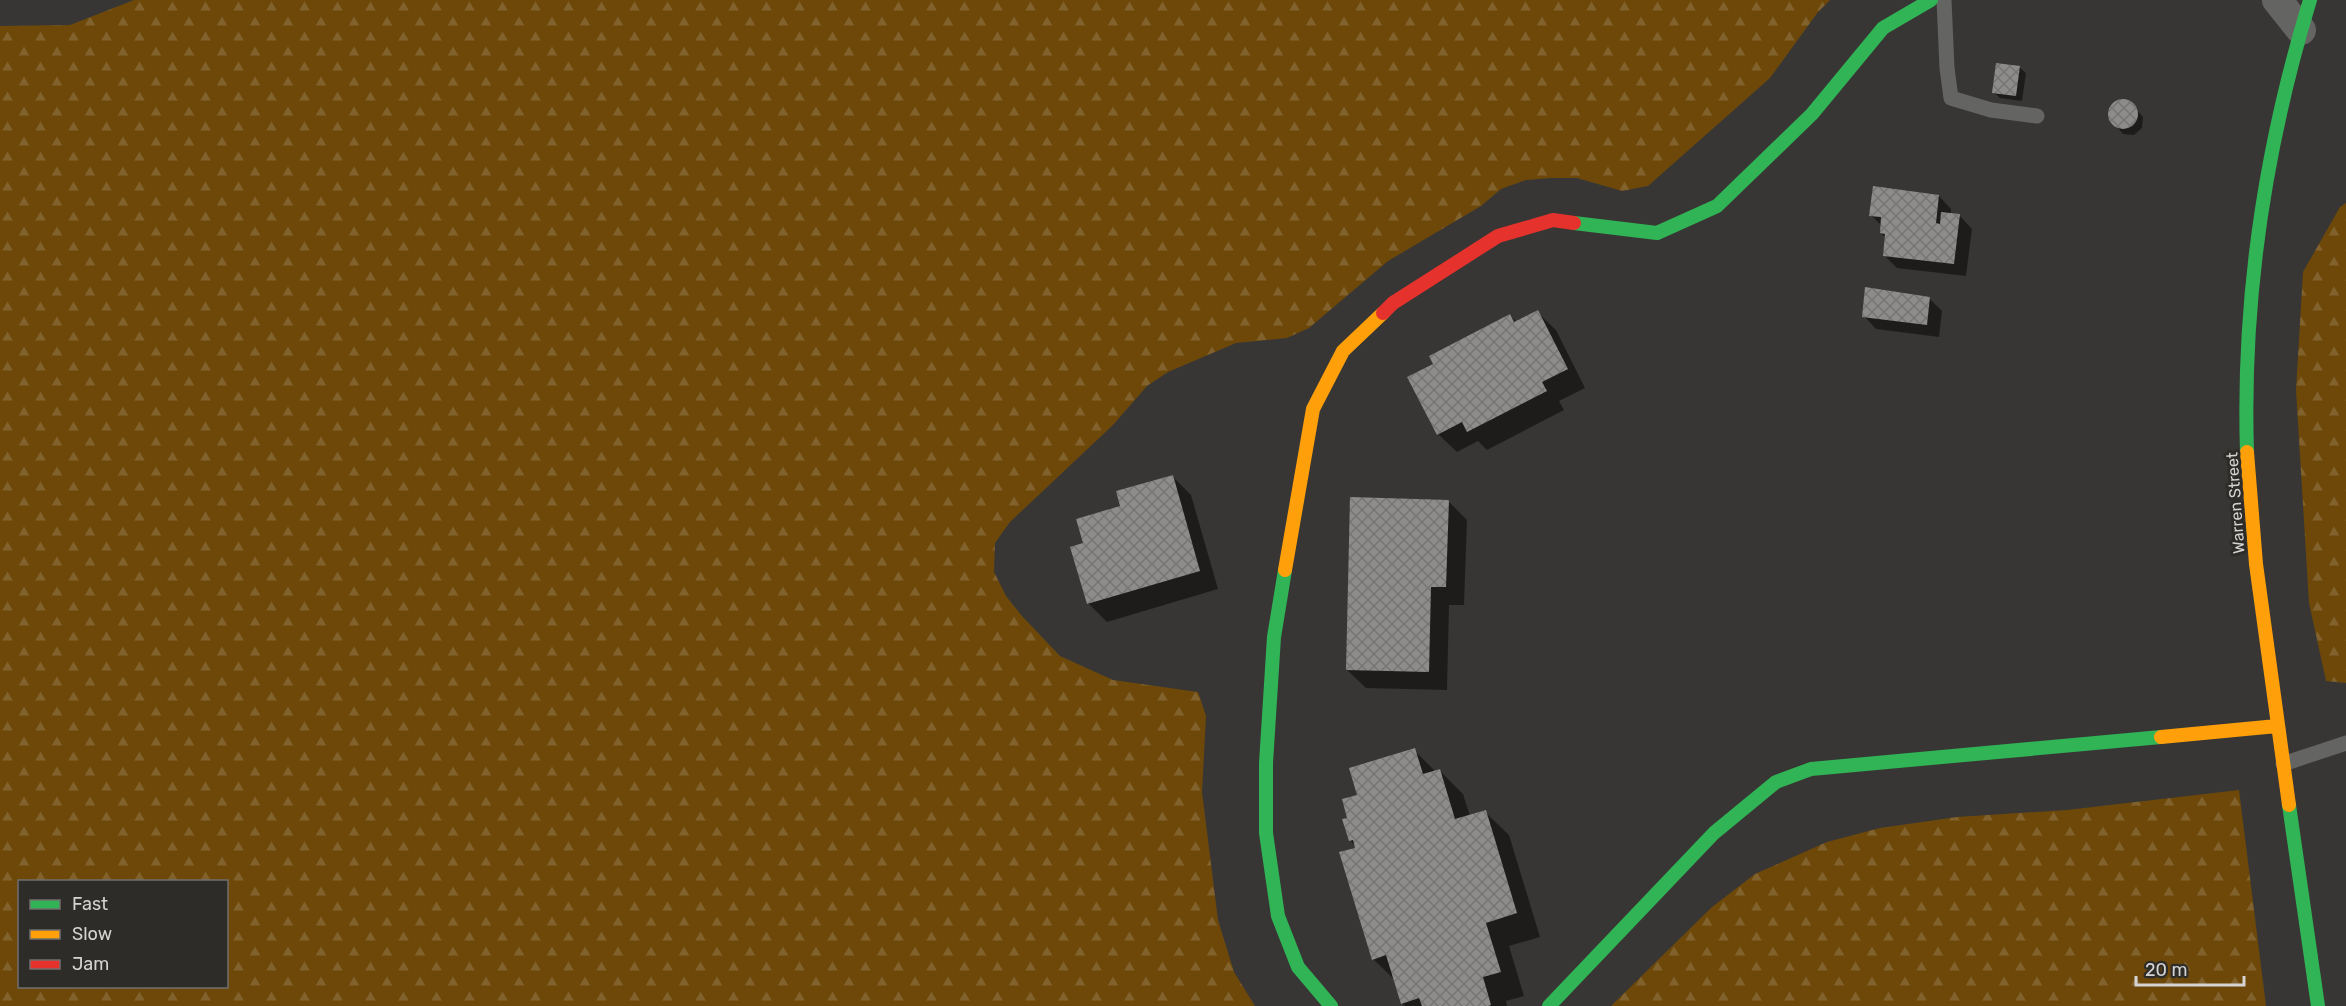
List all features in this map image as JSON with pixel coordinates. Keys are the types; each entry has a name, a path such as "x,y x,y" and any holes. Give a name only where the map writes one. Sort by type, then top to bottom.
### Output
{"street":[{"path":"1331,1006 1298,967 1278,916 1266,833 1266,763 1274,637 1314,409 1343,351 1393,303 1498,237 1553,220 1656,234 1717,206 1812,114 1883,28 1931,0"},
{"path":"2277,0 2301,30"},
{"name":"Warren Street","path":"2310,0 2278,112 2261,196 2250,290 2246,384 2248,470 2256,568 2318,1006"},
{"path":"1549,1006 1714,833 1776,782 1811,769 2277,726"}],"lane":[{"path":"1944,0 1947,68 1951,98 1990,110 2037,116"},
{"path":"2283,764 2346,743"}],"green space":[{"path":"134,0 1830,0 1818,12 1770,78 1648,186 1622,191 1577,178 1551,178 1526,180 1501,189 1481,206 1388,261 1309,328 1287,338 1236,343 1168,372 1147,386 1113,425 1010,522 995,543 994,572 1006,596 1060,656 1113,680 1198,692 1206,716 1202,792 1218,920 1234,972 1255,1006 0,1006 0,26 70,25"},
{"path":"2346,203 2346,683 2326,681 2309,603 2296,390 2303,272 2340,207"},
{"path":"2239,790 2266,1006 1611,1006 1712,907 1755,874 1827,842 1880,828 1957,817 2067,810"}],"building":[{"path":"1996,63 2020,66 2016,96 1992,93"},
{"path":"2123,99 2129,100 2137,108 2137,120 2129,128 2123,129 2117,128 2109,120 2108,114 2109,108 2117,100"},
{"path":"1873,186 1939,195 1936,223 1940,224 1941,212 1960,214 1954,264 1883,256 1885,234 1880,233 1881,217 1869,216"},
{"path":"1865,287 1930,297 1927,325 1862,317"},
{"path":"1538,310 1568,369 1542,382 1547,391 1467,432 1462,422 1437,435 1407,377 1433,364 1429,356 1510,314 1514,322"},
{"path":"1173,475 1200,571 1087,604 1070,547 1083,543 1076,519 1120,506 1116,491"},
{"path":"1350,497 1449,500 1446,587 1431,587 1429,672 1346,670"},
{"path":"1415,748 1423,774 1440,769 1455,819 1486,810 1517,913 1486,923 1501,972 1483,977 1491,1005 1488,1006 1422,1006 1419,998 1401,1004 1386,955 1372,960 1339,852 1355,848 1353,840 1349,841 1342,819 1347,818 1342,799 1357,795 1349,768"}],"traffic: fast":[{"path":"1574,223 1657,233 1717,206 1812,114 1883,28 1931,0"},
{"path":"2247,452 2248,337 2260,223 2280,111 2310,0"},
{"path":"1285,570 1274,637 1266,763 1266,833 1278,916 1298,967 1331,1006"},
{"path":"1549,1006 1714,833 1776,782 1811,769 2161,737"},
{"path":"2289,805 2318,1006"}],"traffic: slow":[{"path":"1285,570 1313,409 1343,351 1383,313"},
{"path":"2247,452 2256,564 2289,805"},
{"path":"2161,737 2277,726"}],"traffic: jam":[{"path":"1383,313 1393,303 1498,236 1553,220 1574,223"}]}
